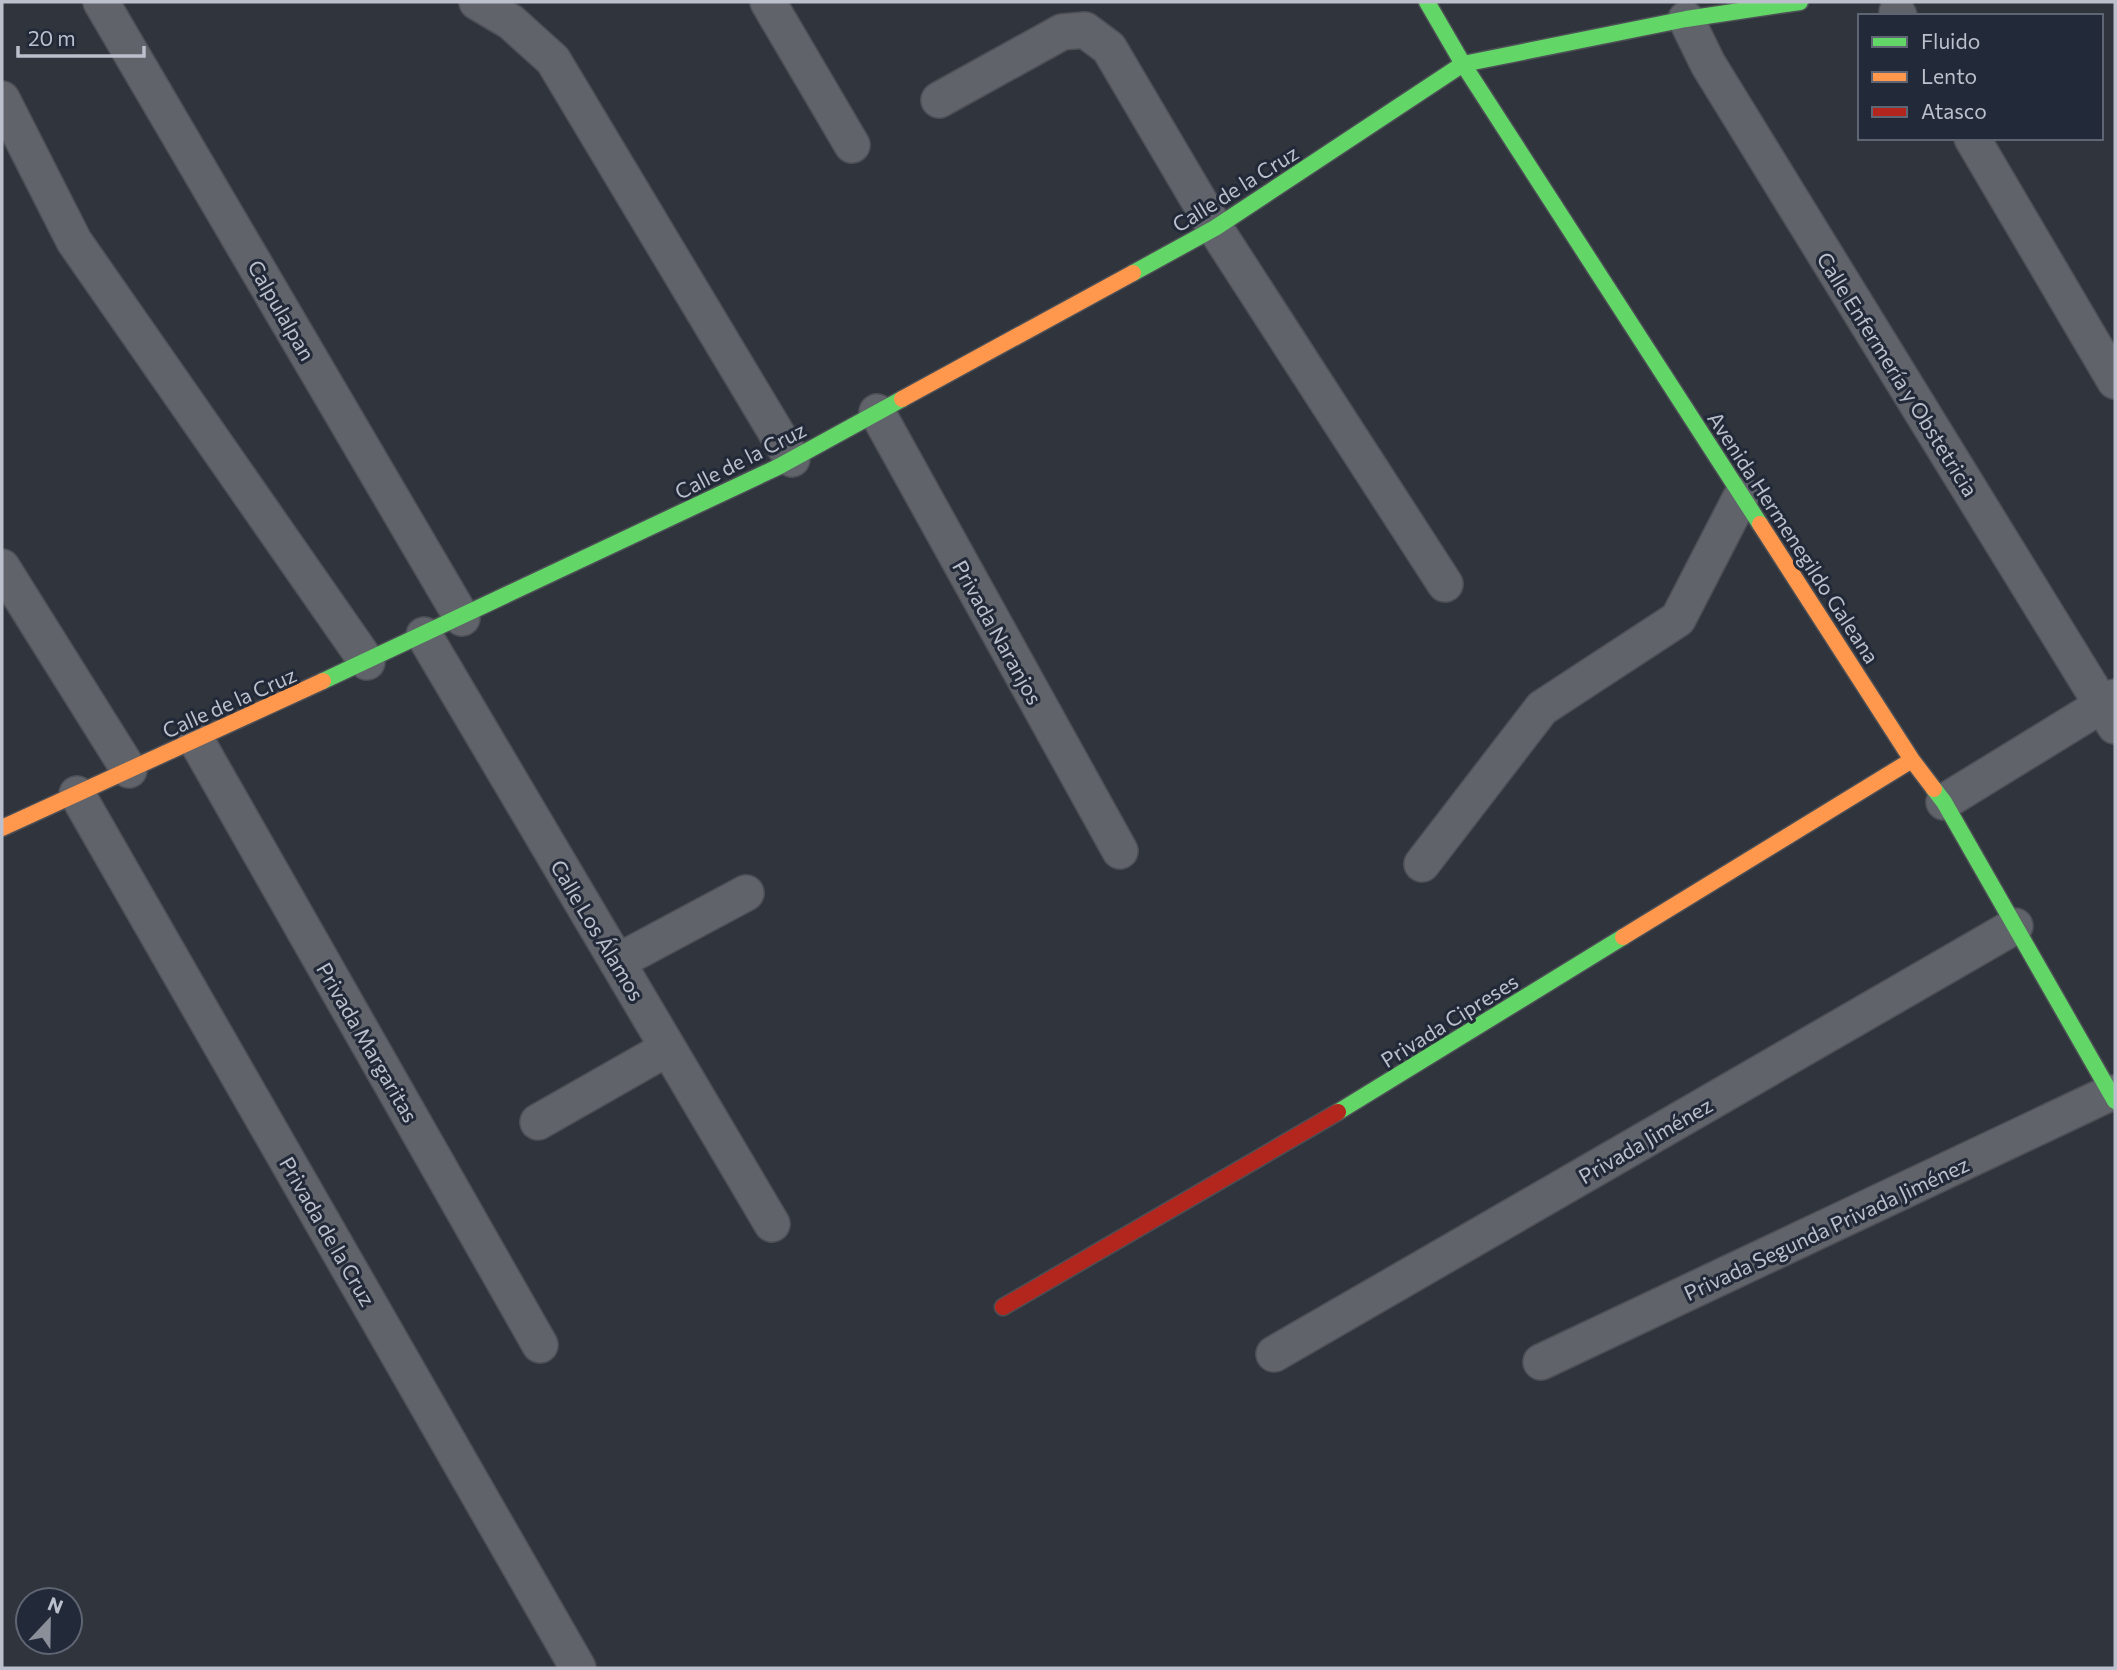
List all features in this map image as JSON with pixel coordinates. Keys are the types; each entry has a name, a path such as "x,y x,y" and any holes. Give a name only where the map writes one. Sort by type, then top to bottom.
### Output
{"street":[{"name":"Calpulalpan","path":"101,2 462,618"},
{"path":"477,2 511,22 553,60 792,459"},
{"path":"768,2 852,145"},
{"name":"Avenida Hermenegildo Galeana","path":"1427,2 1463,64 1912,760 1944,802 2113,1097"},
{"path":"1463,64 1686,19 1800,2"},
{"name":"Calle Enfermería y Obstetricia","path":"1686,19 1708,64 2111,709"},
{"path":"939,100 1062,32 1085,30 1109,48 1215,228 1445,584"},
{"name":"Calle de la Cruz","path":"6,819 78,794 367,662 792,459 1215,228 1463,64"},
{"path":"2,99 74,241 367,662"},
{"path":"1973,140 2115,382"},
{"name":"Privada Naranjos","path":"877,412 1120,851"},
{"path":"1422,864 1542,708 1678,619 1742,495"},
{"path":"2,567 129,770"},
{"name":"Calle Los Álamos","path":"424,635 772,1224"},
{"path":"1944,802 2111,709"},
{"name":"Privada Margaritas","path":"196,740 540,1345"},
{"name":"Privada Cipreses","path":"1003,1307 1300,1136 1912,760"},
{"name":"Privada de la Cruz","path":"78,794 578,1668"},
{"path":"617,961 746,893"},
{"name":"Privada Jiménez","path":"1274,1354 2015,926"},
{"path":"538,1122 668,1048"},
{"name":"Privada Segunda Privada Jiménez","path":"1541,1362 2113,1097"}],"traffic: fast":[{"path":"1427,2 1463,64 1760,524"},
{"path":"1133,273 1215,228 1463,64 1686,19 1800,2"},
{"path":"323,681 778,467 902,399"},
{"path":"1934,789 1944,802 2115,1101"},
{"path":"1338,1112 1623,937"}],"traffic: slow":[{"path":"902,399 1133,273"},
{"path":"1760,524 1912,760 1934,789"},
{"path":"2,828 323,681"},
{"path":"1623,937 1912,760"}],"traffic: jam":[{"path":"1003,1307 1338,1112"}]}
